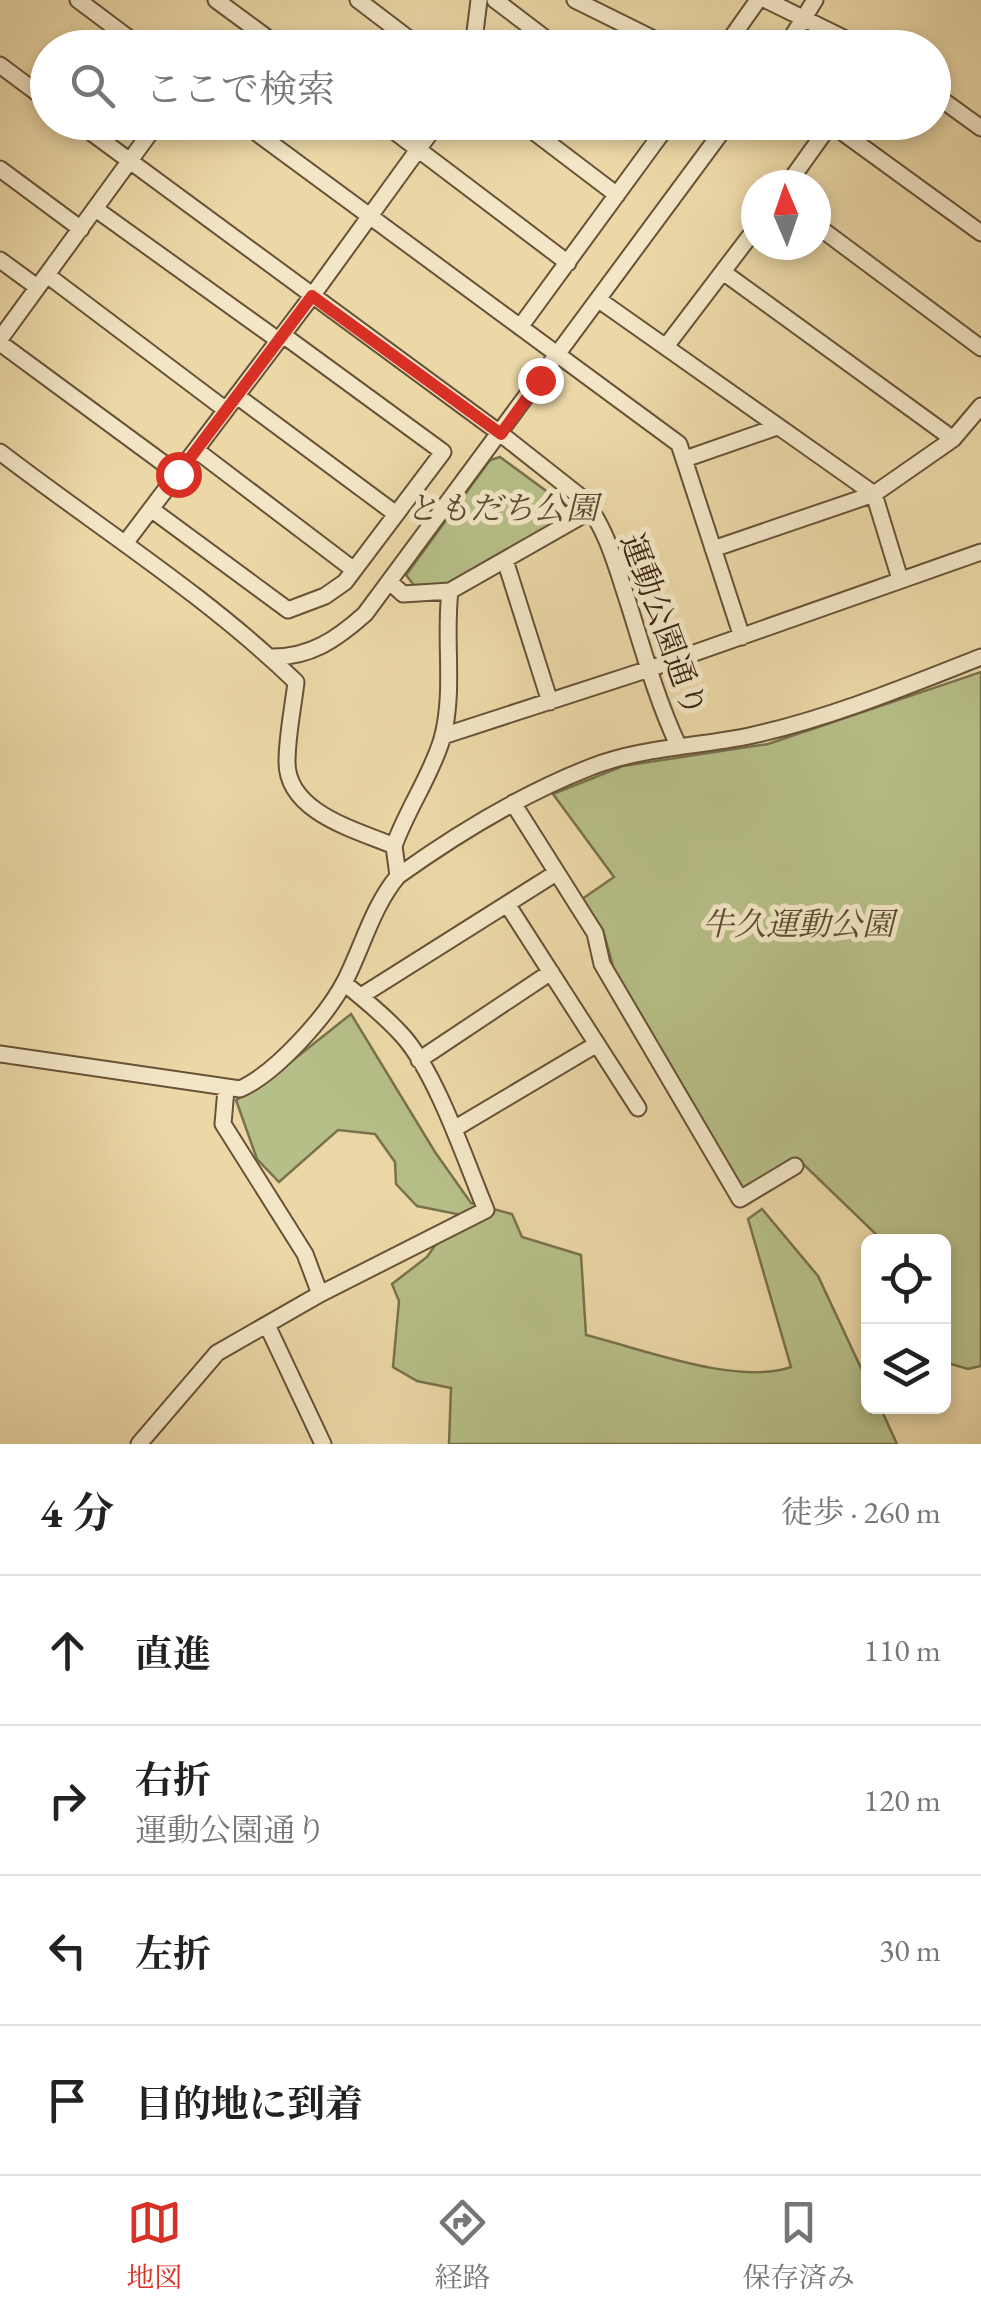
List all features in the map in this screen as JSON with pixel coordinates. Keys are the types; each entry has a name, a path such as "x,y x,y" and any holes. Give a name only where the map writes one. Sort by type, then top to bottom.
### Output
{"street":[{"path":"78,0 118,30"},
{"path":"216,0 256,30"},
{"path":"358,0 397,30"},
{"path":"475,30 480,0"},
{"path":"575,0 636,30"},
{"path":"737,30 758,0"},
{"path":"766,0 828,30"},
{"path":"798,30 816,0"},
{"path":"503,2 536,30"},
{"path":"0,65 30,87"},
{"path":"951,106 981,128"},
{"name":"運動公園通り","path":"101,140 570,486 592,510 678,745"},
{"path":"145,140 0,341 178,474"},
{"path":"266,140 679,444 742,637"},
{"path":"406,140 568,262"},
{"path":"126,542 425,140"},
{"path":"545,140 617,195"},
{"path":"520,328 654,140"},
{"path":"270,658 302,654 336,640 365,614 716,140"},
{"path":"798,170 819,140"},
{"path":"854,140 981,233"},
{"path":"0,168 81,228"},
{"path":"97,210 444,452 344,582 324,596 288,610 152,510"},
{"path":"831,236 981,348"},
{"path":"666,346 741,249"},
{"path":"0,260 42,281 226,410"},
{"path":"724,272 953,440"},
{"path":"598,300 874,494 900,579"},
{"path":"237,396 396,514"},
{"path":"713,549 874,494 953,440 981,406"},
{"path":"685,459 777,427"},
{"path":"196,450 354,570"},
{"path":"0,452 126,542 296,682 287,765 291,781 302,798 324,816 394,846"},
{"path":"418,485 445,507"},
{"path":"391,583 403,594 450,591 592,510"},
{"path":"442,736 649,669 981,552"},
{"path":"504,560 550,702"},
{"path":"398,876 394,846 442,736 450,591"},
{"path":"0,1054 240,1089 291,1052 344,983 386,891 398,876 513,803 593,766 801,722 981,658"},
{"path":"513,803 594,933 602,964 740,1200 795,1166"},
{"path":"360,996 556,874"},
{"path":"508,904 638,1108"},
{"path":"419,1060 551,972"},
{"path":"139,1444 217,1352 320,1294 486,1210 454,1129 419,1060 404,1037 344,983"},
{"path":"454,1129 597,1044"},
{"path":"226,1089 223,1124 305,1254 320,1294"},
{"path":"267,1325 323,1444"}],"green space":[{"name":"ともだち公園","path":"500,457 575,512 449,583 416,588 406,575 490,460"},
{"name":"牛久運動公園","path":"981,672 981,1366 968,1369 951,1364 951,1234 876,1234 797,1158 743,1191 614,970 603,930 582,899 614,877 553,794 623,766 768,744"},
{"path":"351,1014 435,1152 471,1203 512,1214 522,1237 581,1255 586,1335 661,1356 744,1372 791,1367 748,1219 762,1209 818,1276 861,1368 861,1414 883,1414 897,1444 449,1444 451,1388 417,1381 393,1367 399,1301 392,1284 427,1257 457,1214 417,1206 396,1184 395,1162 375,1134 338,1130 279,1182 257,1159 236,1100 258,1088"}],"route":[{"path":"178,474 312,296 501,434 540,380"}]}
